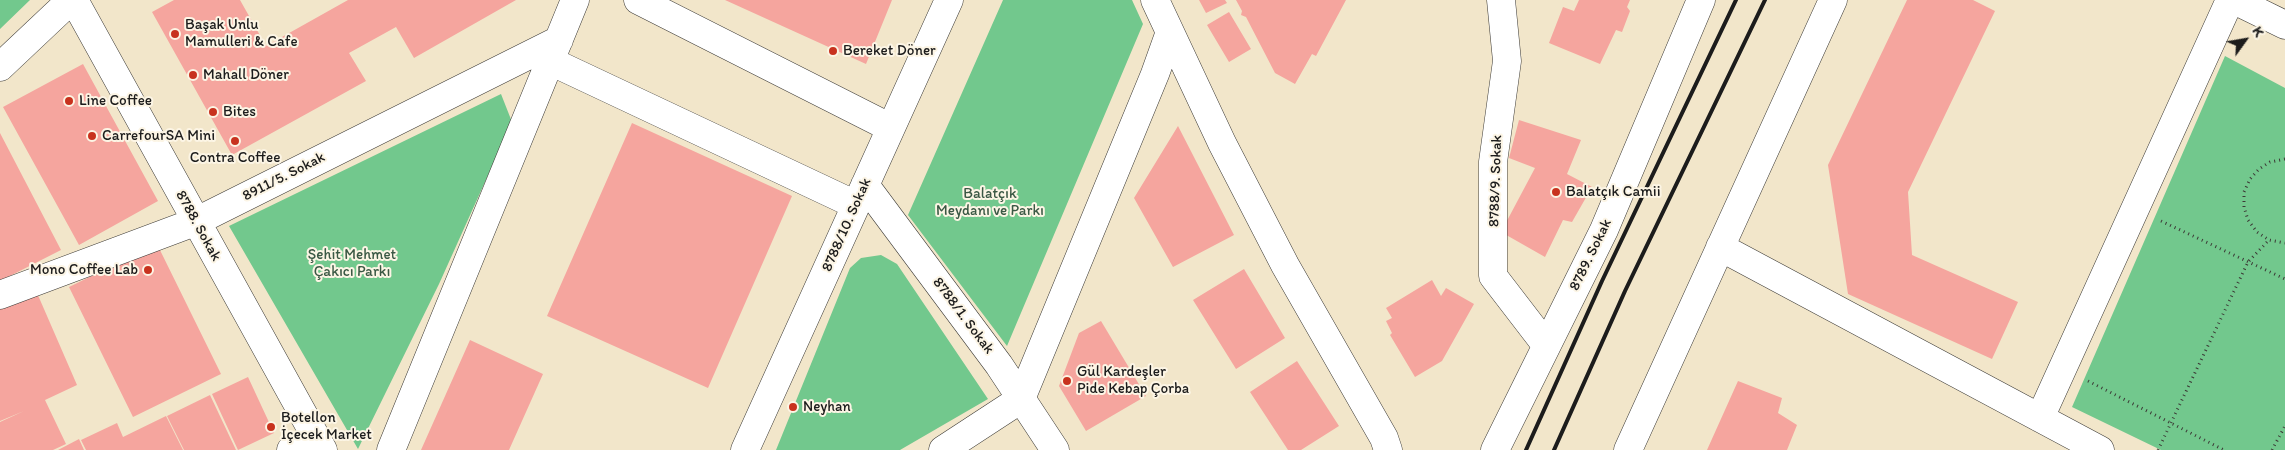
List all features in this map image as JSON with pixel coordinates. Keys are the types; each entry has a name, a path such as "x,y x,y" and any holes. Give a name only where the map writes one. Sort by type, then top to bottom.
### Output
{"street":[{"path":"0,67 73,0"},
{"name":"8788. Sokak","path":"73,0 320,444"},
{"path":"391,450 576,0"},
{"path":"638,0 891,128"},
{"name":"8788/10. Sokak","path":"745,450 949,0"},
{"path":"1155,0 1222,144 1285,265 1384,438 1388,450"},
{"name":"8788/9. Sokak","path":"1501,0 1506,61 1493,162 1493,276 1546,345"},
{"name":"8789. Sokak","path":"1495,450 1604,230 1701,0"},
{"path":"1628,450 1833,0"},
{"path":"2040,418 2232,0 2285,24"},
{"path":"943,450 1021,399 1155,74 1170,32"},
{"path":"555,50 861,195"},
{"name":"8911/5. Sokak","path":"0,295 195,222 555,50"},
{"name":"8788/1. Sokak","path":"861,195 999,365 1055,450"},
{"path":"1720,247 2100,450"},
{"path":"291,450 320,444"}],"path":[{"path":"2285,160 2270,162 2258,169 2250,179 2244,192 2244,207 2248,220 2257,232 2269,240 2285,243"},
{"path":"2136,209 2285,279"},
{"path":"2158,450 2248,262 2269,240"},
{"path":"2064,368 2224,450"},
{"path":"2272,450 2285,426"}],"green space":[{"path":"0,0 30,0 0,29"},
{"name":"Balatçık Meydanı ve Parkı","path":"1003,0 1132,0 1143,24 1007,346 908,215"},
{"path":"2225,56 2285,88 2285,450 2161,450 2072,407"},
{"name":"Şehit Mehmet Çakıcı Parkı","path":"501,94 512,122 439,284 358,449 229,226"},
{"path":"881,255 897,264 988,399 900,450 776,450 850,268 861,258"}],"building":[{"path":"174,0 240,0 266,46 348,0 516,0 414,58 396,27 349,53 366,81 232,155 152,12"},
{"path":"725,0 892,0 866,64"},
{"path":"1199,0 1225,0 1227,3 1206,13"},
{"path":"1236,0 1346,0 1316,56 1312,54 1295,84 1275,73 1246,17 1241,15 1242,11"},
{"path":"1579,0 1630,0 1627,7 1630,11 1622,32 1616,30 1600,64 1549,43 1563,7 1574,11"},
{"path":"1907,0 1973,0 1995,11 1908,192 1912,255 2018,302 1992,359 1848,294 1828,165"},
{"path":"1229,12 1251,49 1229,62 1207,25"},
{"path":"83,64 158,201 79,245 3,107"},
{"name":"Balatçık Camii","path":"1519,120 1581,140 1567,174 1592,187 1572,222 1563,220 1545,257 1501,232 1535,168 1509,158"},
{"path":"632,123 792,196 708,388 547,316"},
{"path":"1178,126 1234,235 1173,267 1134,198"},
{"path":"0,133 61,250 0,281"},
{"path":"157,244 221,374 133,417 69,287"},
{"path":"1244,269 1285,338 1236,369 1193,300"},
{"path":"1432,280 1441,296 1446,288 1474,304 1442,361 1415,377 1390,335 1392,333 1386,321 1392,318 1386,308"},
{"path":"34,286 77,385 45,400 66,444 53,450 0,450 0,422 24,411 0,421 0,301"},
{"path":"1101,321 1146,396 1086,431 1059,386 1079,333"},
{"path":"470,340 543,374 509,450 421,450"},
{"path":"1297,361 1339,426 1301,450 1288,450 1250,392"},
{"path":"248,377 274,433 238,450 212,394"},
{"path":"1738,381 1782,398 1778,413 1797,425 1787,450 1707,450"},
{"path":"210,395 236,450 184,450 167,416"},
{"path":"166,416 183,450 86,450 81,440 117,423 123,437"},
{"path":"79,439 84,450 58,450"}],"railway":[{"path":"1526,450 1602,281 1736,0"},
{"path":"1554,450 1625,291 1765,0"}],"place":[{"name":"Başak Unlu Mamulleri & Cafe","path":"175,34"},
{"name":"Bereket Döner","path":"833,51"},
{"name":"Mahall Döner","path":"193,75"},
{"name":"Line Coffee","path":"69,101"},
{"name":"Bites","path":"213,112"},
{"name":"CarrefourSA Mini","path":"92,136"},
{"name":"Contra Coffee","path":"235,141"},
{"name":"Balatçık Camii","path":"1556,192"},
{"name":"Mono Coffee Lab","path":"148,270"},
{"name":"Gül Kardeşler Pide Kebap Çorba","path":"1067,381"},
{"name":"Neyhan","path":"793,407"},
{"name":"Botellon İçecek Market","path":"271,427"}]}
